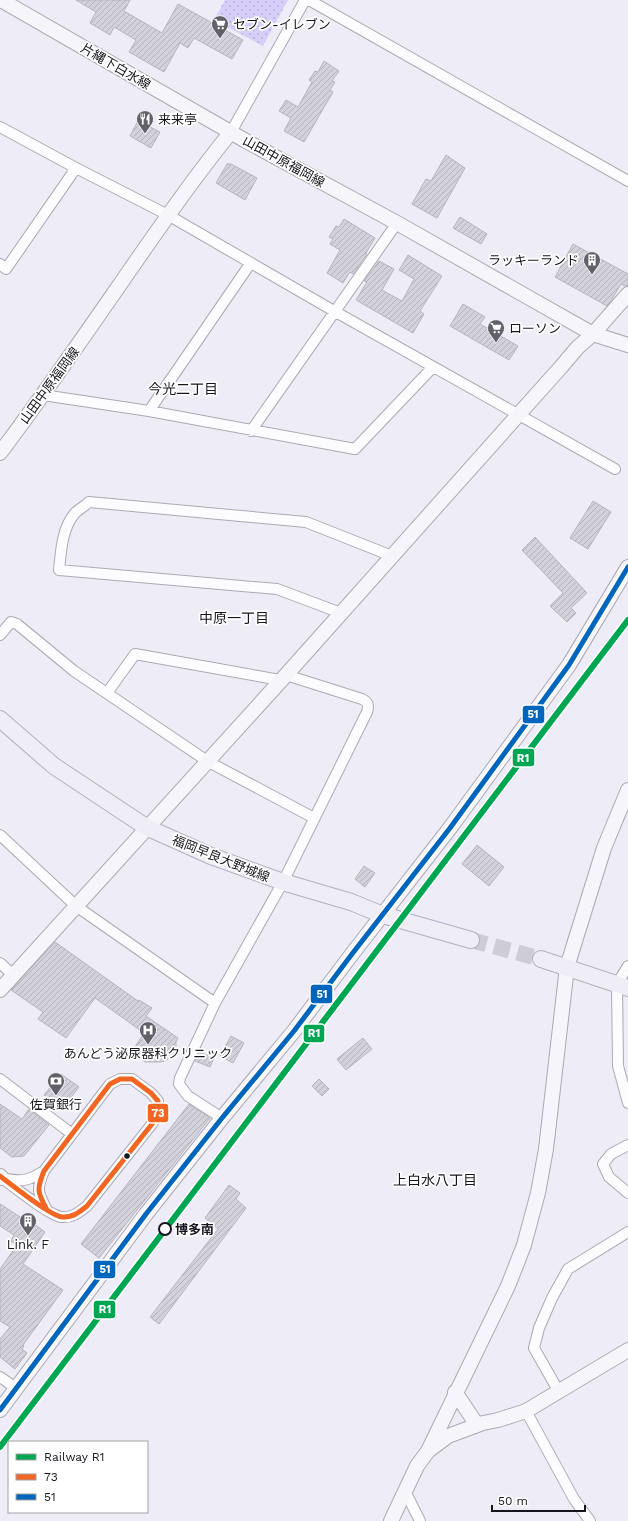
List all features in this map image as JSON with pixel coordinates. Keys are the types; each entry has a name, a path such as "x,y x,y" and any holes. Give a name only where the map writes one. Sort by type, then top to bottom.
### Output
{"main road":[{"name":"福岡早良大野城線","path":"0,719 54,766 146,827 211,856 283,882 351,902 382,915 471,940"},
{"path":"541,960 623,986"}],"street":[{"name":"片縄下白水線","path":"1,0 231,132"},
{"path":"231,132 305,0"},
{"path":"309,0 628,181"},
{"path":"0,127 168,216 250,264 615,469"},
{"name":"山田中原福岡線","path":"0,453 43,395 168,216 231,132 397,223 593,334"},
{"path":"2,270 76,168"},
{"path":"251,431 397,223"},
{"path":"149,411 250,264"},
{"path":"0,990 341,613 578,347 593,334 626,297"},
{"path":"593,334 628,345"},
{"path":"43,395 149,411 355,450 433,367"},
{"path":"341,613 277,589 60,570 62,541 70,519 76,512 89,502 306,522 392,556"},
{"path":"0,1410 59,1333 146,1214 222,1118 294,1031 450,828 569,665 628,567"},
{"path":"0,635 11,622 18,624 74,671 207,761 314,818"},
{"path":"107,693 135,654 283,677 362,699 367,702 369,706 283,882 215,1003 180,1078 179,1084 188,1096 222,1118"},
{"path":"392,1521 417,1466 428,1451 455,1392 508,1286 524,1245 538,1193 546,1149 567,967 604,848 628,790"},
{"path":"0,835 76,906 215,1003"},
{"path":"0,962 14,975"},
{"path":"628,966 623,986 618,1066 628,1103"},
{"path":"0,1079 72,1134"},
{"path":"1,1177 47,1210 61,1217 75,1216 87,1206 152,1124 158,1113 158,1101 151,1093 132,1079 120,1079 110,1084 44,1171 38,1185 40,1196 47,1210"},
{"path":"628,1145 611,1154 603,1164 609,1177 628,1193"},
{"path":"1,1177 18,1181 32,1179 44,1171"},
{"path":"559,1392 534,1348 539,1328 552,1298 568,1269 628,1232"},
{"path":"428,1451 448,1436 477,1425 526,1411 628,1350"},
{"path":"0,1377 16,1388"},
{"path":"455,1392 477,1425"},
{"path":"526,1411 574,1499 590,1521"},
{"path":"405,1491 420,1521"}],"shaded area":[{"path":"225,0 288,0 263,46 214,20"}],"building":[{"path":"76,0 130,0 124,11 162,33 178,4 243,40 232,59 194,38 188,48 180,43 164,72 129,52 136,40 114,27 110,35 90,23 96,12"},
{"path":"324,61 339,71 332,81 335,82 330,90 333,92 304,142 284,131 291,118 279,111 286,100 298,107 312,82 309,80 315,71 318,72"},
{"name":"来来亭","path":"138,121 160,132 151,148 130,136"},
{"path":"446,155 465,168 437,218 412,204 426,179 431,181"},
{"path":"227,164 231,164 257,178 245,200 216,183"},
{"path":"460,217 487,234 481,244 453,228"},
{"path":"344,219 375,238 366,253 367,254 353,274 350,272 343,283 327,273 340,250 330,244 333,239 329,237 336,226 339,227"},
{"name":"ラッキーランド","path":"573,244 628,274 628,286 621,284 607,306 555,277"},
{"path":"408,255 442,276 420,311 424,314 413,333 356,300 367,282 364,281 379,261 394,269 382,290 402,301 414,279 399,270"},
{"path":"463,304 485,317 480,324 518,346 509,360 450,326"},
{"path":"593,501 611,512 588,549 570,538"},
{"path":"535,537 587,593 571,608 576,613 567,622 550,606 563,593 522,550"},
{"path":"477,845 504,867 489,886 462,864"},
{"path":"364,866 375,873 365,887 355,879"},
{"path":"55,942 138,1001 139,1000 152,1008 146,1016 178,1038 173,1055 167,1060 161,1062 145,1062 137,1056 133,1050 144,1033 95,998 66,1038 38,1019 43,1012 11,990"},
{"path":"231,1036 244,1043 233,1063 220,1056"},
{"path":"363,1038 372,1049 346,1070 337,1059"},
{"path":"199,1052 214,1058 210,1067 195,1061"},
{"path":"61,1074 79,1087 62,1109 44,1095"},
{"path":"319,1079 329,1089 322,1096 312,1086"},
{"path":"0,1104 22,1119 29,1109 49,1125 24,1156 12,1157 0,1148"},
{"path":"189,1104 210,1118 99,1258 81,1244"},
{"path":"229,1185 240,1193 236,1199 246,1208 159,1324 150,1317 218,1229 205,1218"},
{"path":"0,1204 25,1220 26,1218 45,1232 23,1264 63,1290 23,1345 24,1346 22,1349 27,1353 15,1369 0,1357 0,1339 10,1327 0,1321 0,1269 17,1245 11,1241 14,1235 0,1226"}],"tunnel":[{"path":"471,940 541,959"}],"rail line":[{"name":"R1","path":"0,1447 628,620"}],"transit line":[{"name":"51","path":"0,1410 146,1214 222,1118 294,1031 450,828 569,665 628,567"},
{"name":"73","path":"0,1176 31,1200 49,1211 56,1215 69,1217 76,1214 87,1206 152,1124 158,1113 158,1101 151,1093 132,1079 120,1079 110,1084 44,1171 39,1191 40,1195 42,1199 47,1210"}],"place":[{"name":"セブン-イレブン","path":"220,39"},
{"name":"来来亭","path":"145,134"},
{"name":"ラッキーランド","path":"592,275"},
{"name":"ローソン","path":"496,343"},
{"name":"あんどう泌尿器科クリニック","path":"148,1045"},
{"name":"佐賀銀行","path":"56,1096"},
{"name":"博多南","path":"165,1229"},
{"name":"Link. F","path":"28,1236"}],"district":[{"name":"今光二丁目","path":"183,389"},
{"name":"中原一丁目","path":"234,618"},
{"name":"上白水八丁目","path":"435,1180"}]}
